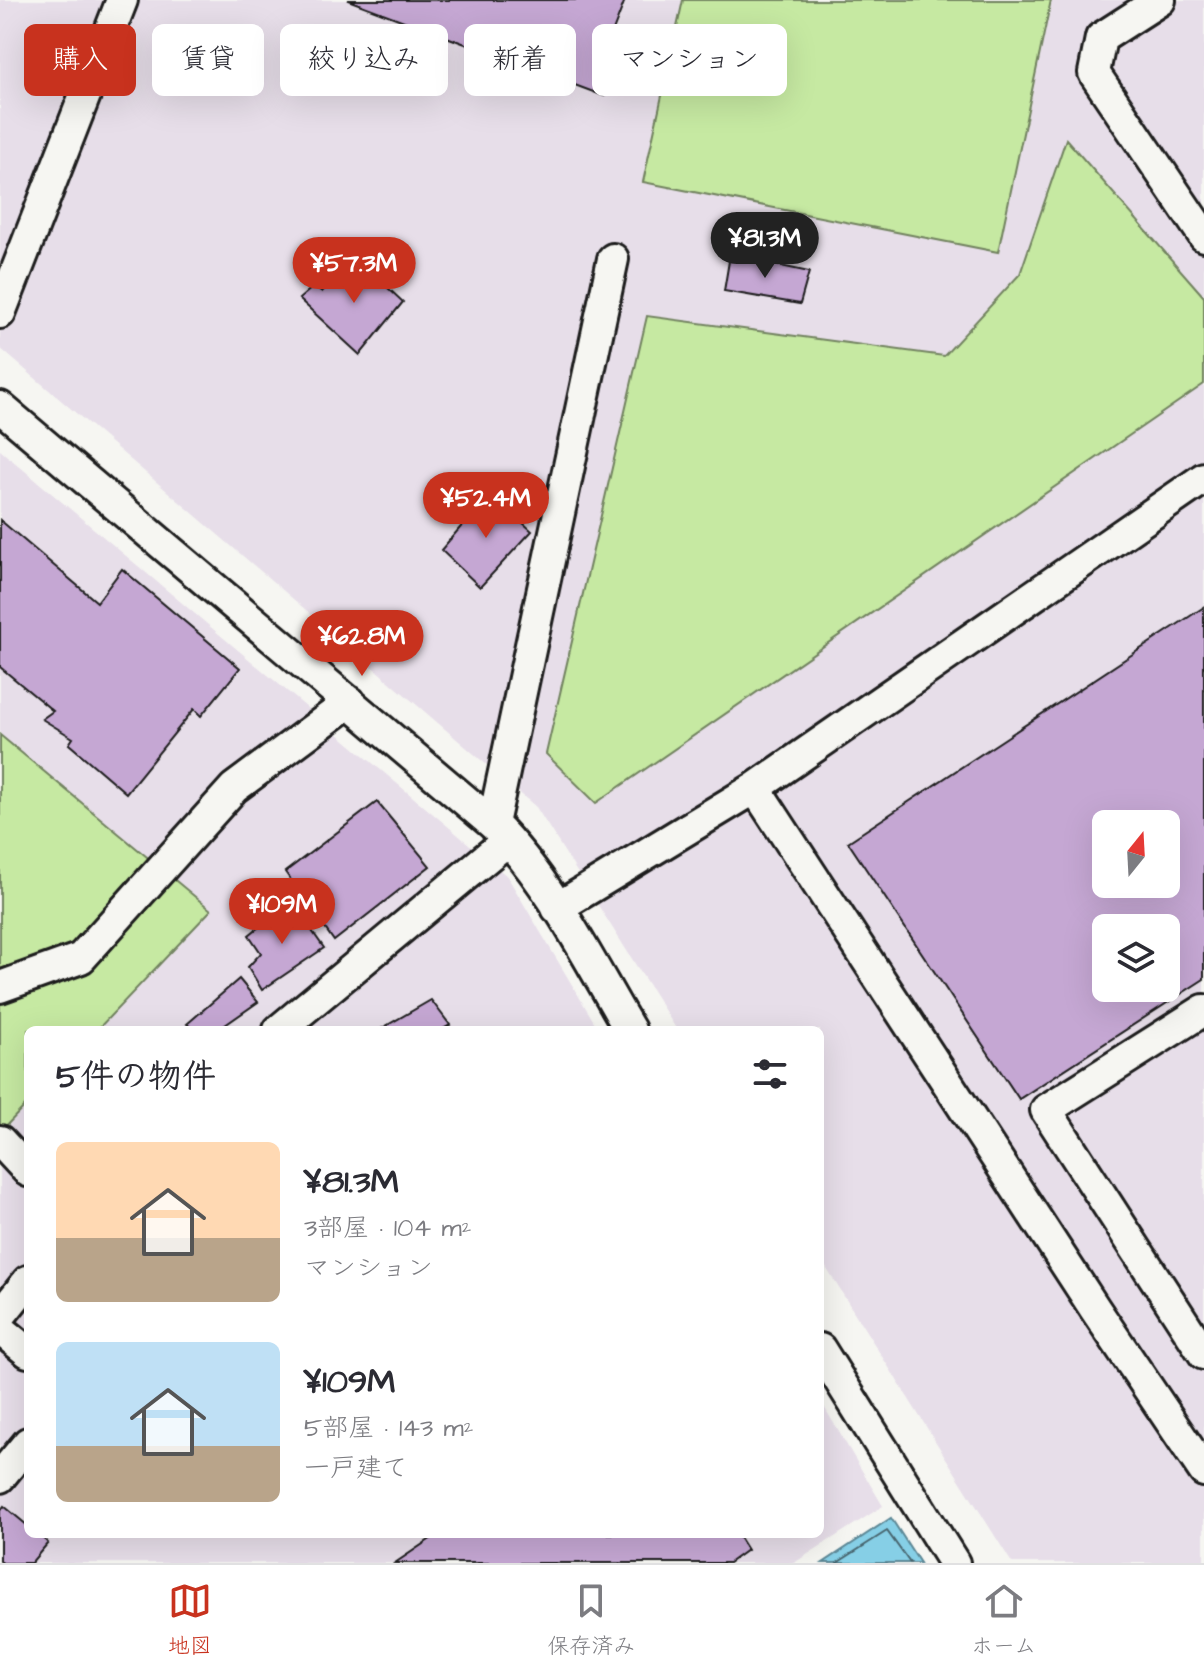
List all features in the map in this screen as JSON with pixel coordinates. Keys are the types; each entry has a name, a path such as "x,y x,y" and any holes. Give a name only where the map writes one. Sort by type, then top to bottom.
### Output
{"street":[{"path":"0,313 122,0"},
{"path":"1160,0 1101,38 1094,73 1204,236"},
{"path":"283,1026 500,832 613,259"},
{"path":"0,407 500,832 557,908 628,1026"},
{"path":"557,908 755,788 1204,478"},
{"path":"0,987 81,958 234,788 350,702"},
{"path":"755,788 1204,1471"},
{"path":"1204,1010 1046,1110 1204,1354"},
{"path":"1,1143 24,1167"},
{"path":"0,1316 24,1286"},
{"path":"0,1329 24,1349"},
{"path":"824,1355 954,1563"},
{"path":"0,1477 24,1448"}],"shaded area":[{"path":"0,0 1204,0 1204,1563 1012,1563 824,1264 824,1026 674,1026 536,807 0,348"},
{"path":"0,450 507,876 597,1026 24,1026 24,1538 824,1538 824,1407 883,1506 794,1563 0,1563"}],"green space":[{"path":"683,0 1051,0 998,252 643,182 662,96 787,96 787,24 678,24"},
{"path":"1066,139 1204,297 1204,384 596,803 546,754 647,316 944,356 1020,274"},
{"path":"0,735 211,910 101,1026 24,1026 24,1107 0,1132"}],"water":[{"path":"891,1518 920,1563 823,1563"}],"building":[{"path":"348,0 625,0 616,24 592,24 592,92 576,86 576,24 464,24 464,44 448,38 448,24 412,24"},
{"path":"730,255 809,272 800,304 724,291"},
{"path":"354,256 403,302 360,355 299,299 314,286 322,292"},
{"path":"490,493 532,531 480,587 441,550"},
{"path":"0,520 97,602 122,569 240,668 201,716 194,709 126,793 69,744 73,738 42,719 53,711 0,667"},
{"path":"1204,607 1204,979 1180,995 1180,914 1092,914 1092,1002 1169,1002 1019,1099 848,842"},
{"path":"377,802 430,866 334,941 285,872"},
{"path":"291,901 324,948 262,990 248,967 261,953 249,935"},
{"path":"239,979 258,1002 224,1026 187,1024"},
{"path":"431,1000 450,1025 448,1026 386,1026"},
{"path":"4,1506 24,1523 24,1538 42,1538 48,1543 31,1563 0,1561 0,1511"},
{"path":"432,1538 740,1538 747,1550 729,1563 395,1563"}]}
